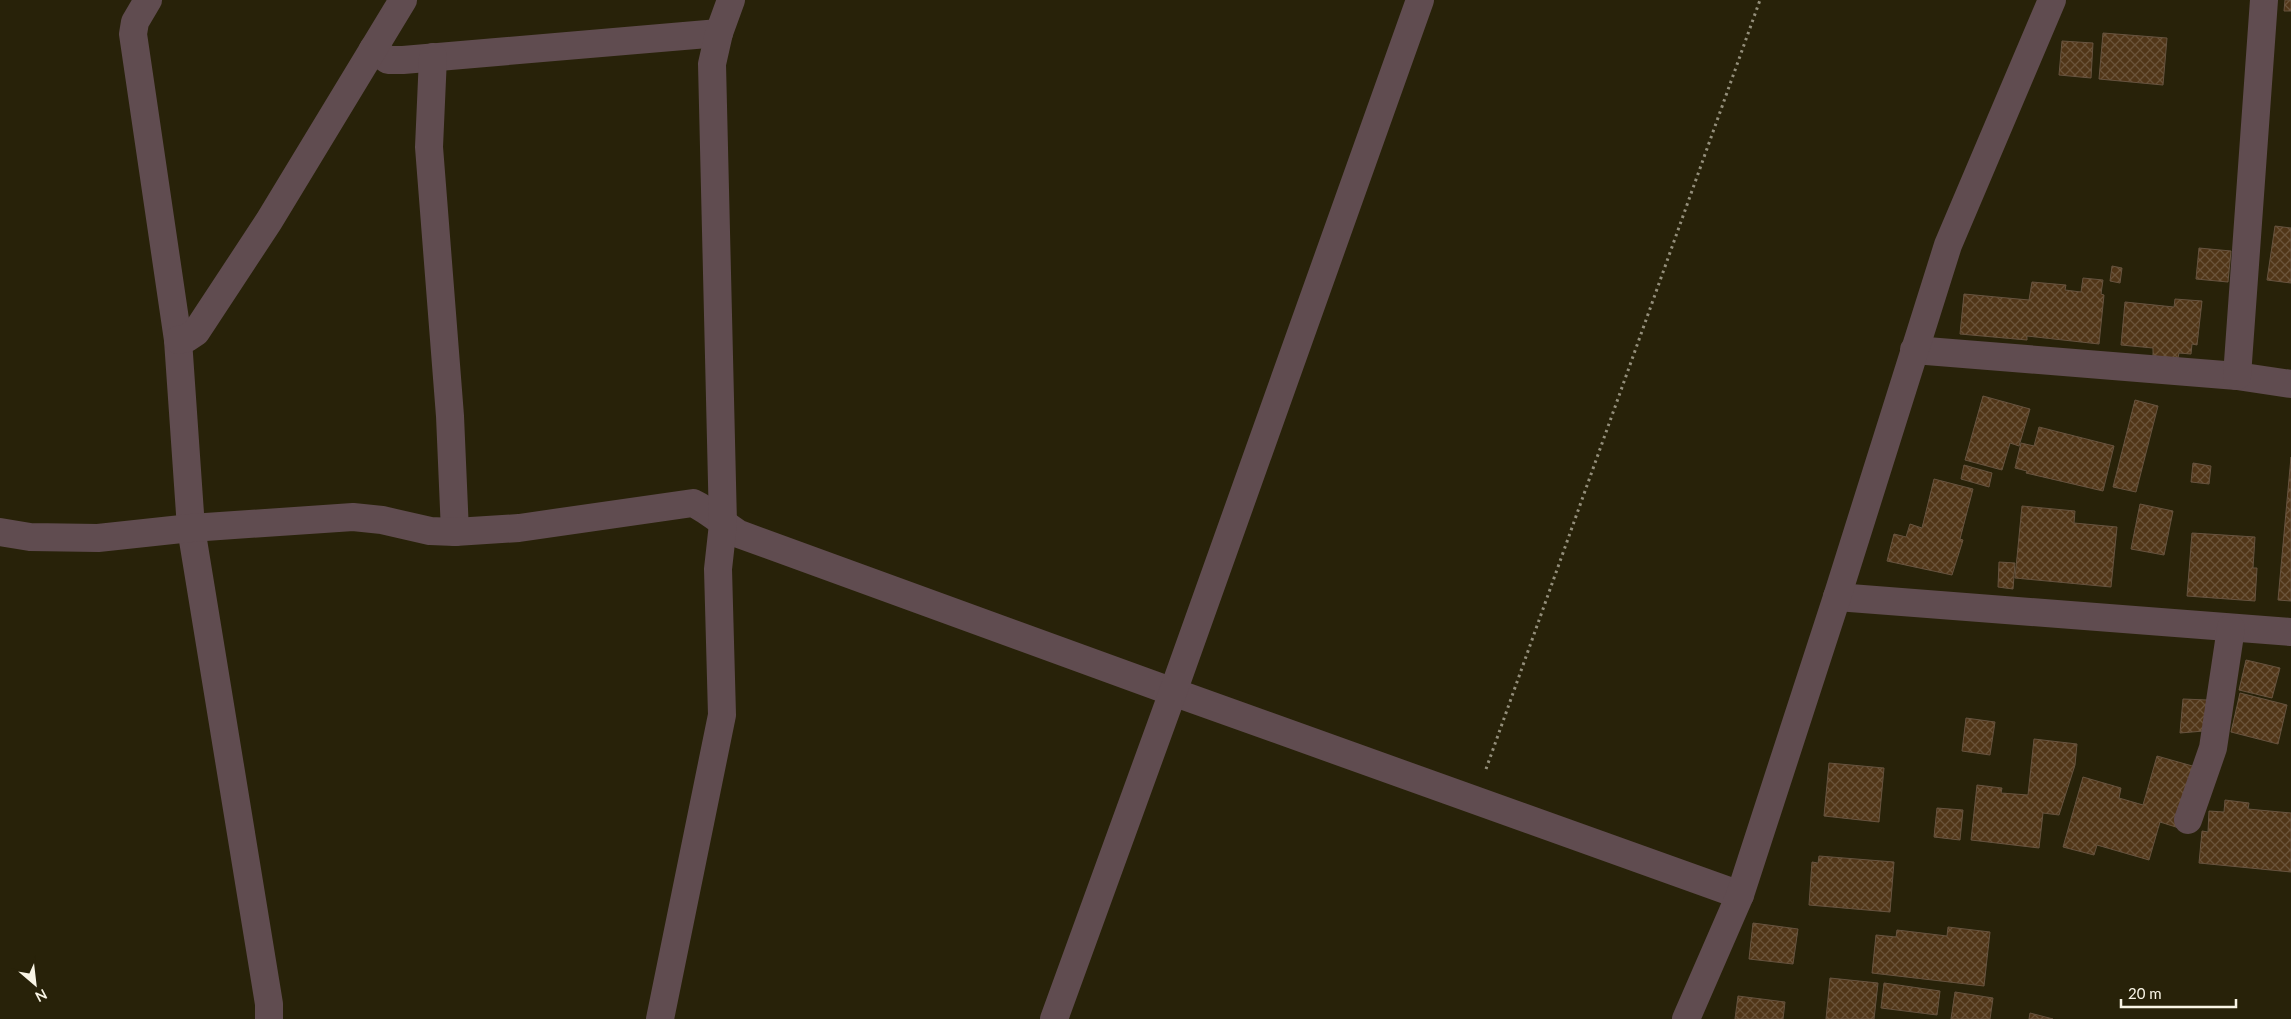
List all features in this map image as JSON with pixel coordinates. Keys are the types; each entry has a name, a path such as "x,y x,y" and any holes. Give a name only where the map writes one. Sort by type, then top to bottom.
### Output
{"street":[{"path":"148,0 135,22 133,34 178,340 191,528 267,994 269,1019"},
{"path":"178,340 187,338 196,332 269,221 403,0"},
{"path":"660,1019 722,715 718,569 723,524 712,64 719,33 731,0"},
{"path":"1054,1019 1420,0"},
{"path":"1686,1019 1740,895 1837,597 1948,245 2052,0"},
{"path":"2237,376 2264,0"},
{"path":"373,49 388,60 719,33"},
{"path":"433,57 429,147 450,416 454,532"},
{"path":"1914,350 2237,376 2291,384"},
{"path":"0,532 30,537 98,538 191,528 353,517 382,520 430,531 454,532 519,528 693,503 711,512 723,524 739,534 1740,895"},
{"path":"1837,597 2291,632"},
{"path":"2188,820 2213,748 2231,628"}],"path":[{"path":"1474,800 1760,0"}],"building":[{"path":"2285,0 2291,0 2291,11 2284,11"},
{"path":"2103,33 2167,38 2163,85 2099,79"},
{"path":"2062,41 2093,43 2091,78 2059,75"},
{"path":"2275,226 2291,228 2291,283 2267,280"},
{"path":"2199,248 2231,251 2228,282 2196,279"},
{"path":"2112,266 2122,268 2120,283 2110,281"},
{"path":"2083,278 2103,280 2101,294 2104,295 2099,344 2027,336 2027,340 1960,334 1964,294 2029,300 2032,282 2066,285 2065,290 2081,292"},
{"path":"2175,299 2202,301 2197,345 2192,344 2191,354 2179,353 2178,358 2153,356 2153,348 2121,345 2125,302 2174,307"},
{"path":"1983,396 2030,409 2019,446 2010,443 2002,470 1965,460"},
{"path":"2135,400 2158,406 2136,492 2113,487"},
{"path":"2039,427 2114,446 2103,491 2026,473 2027,471 2015,468 2021,443 2034,446"},
{"path":"2291,457 2291,601 2278,600"},
{"path":"2193,463 2211,466 2209,484 2191,482"},
{"path":"1964,465 1992,473 1989,487 1961,479"},
{"path":"1934,479 1973,489 1960,539 1963,540 1952,575 1887,561 1894,534 1906,537 1910,524 1922,528"},
{"path":"2140,504 2173,511 2164,555 2131,549"},
{"path":"2022,506 2075,511 2074,523 2117,527 2111,587 2015,578"},
{"path":"2192,533 2255,537 2253,568 2257,568 2255,601 2187,596"},
{"path":"1999,562 2015,563 2013,589 1998,587"},
{"path":"2246,660 2280,668 2272,698 2239,690"},
{"path":"2240,693 2287,705 2278,744 2231,732"},
{"path":"2183,699 2207,700 2204,731 2180,733"},
{"path":"1966,718 1995,722 1990,755 1962,751"},
{"path":"2034,739 2077,744 2075,765 2059,815 2043,813 2039,848 1971,840 1977,785 2002,788 2001,793 2028,795"},
{"path":"2157,756 2196,767 2179,828 2160,822 2149,860 2097,845 2094,855 2063,847 2083,777 2121,788 2119,798 2143,805"},
{"path":"1829,763 1884,768 1879,822 1824,816"},
{"path":"2225,800 2249,803 2248,809 2291,813 2291,872 2199,863 2202,831 2208,832 2209,811 2224,812"},
{"path":"1937,808 1963,810 1960,840 1934,837"},
{"path":"1819,856 1894,862 1890,912 1809,905 1812,862 1818,863"},
{"path":"1753,923 1798,929 1793,964 1749,959"},
{"path":"1948,927 1990,932 1984,986 1872,973 1876,935 1896,937 1897,930 1947,936"},
{"path":"1830,978 1878,983 1874,1019 1826,1019"},
{"path":"1884,983 1940,991 1937,1015 1881,1008"},
{"path":"1955,992 1993,998 1990,1019 1951,1019"},
{"path":"1738,996 1785,1002 1783,1019 1735,1019"},
{"path":"2030,1013 2053,1019 2029,1019"}]}
